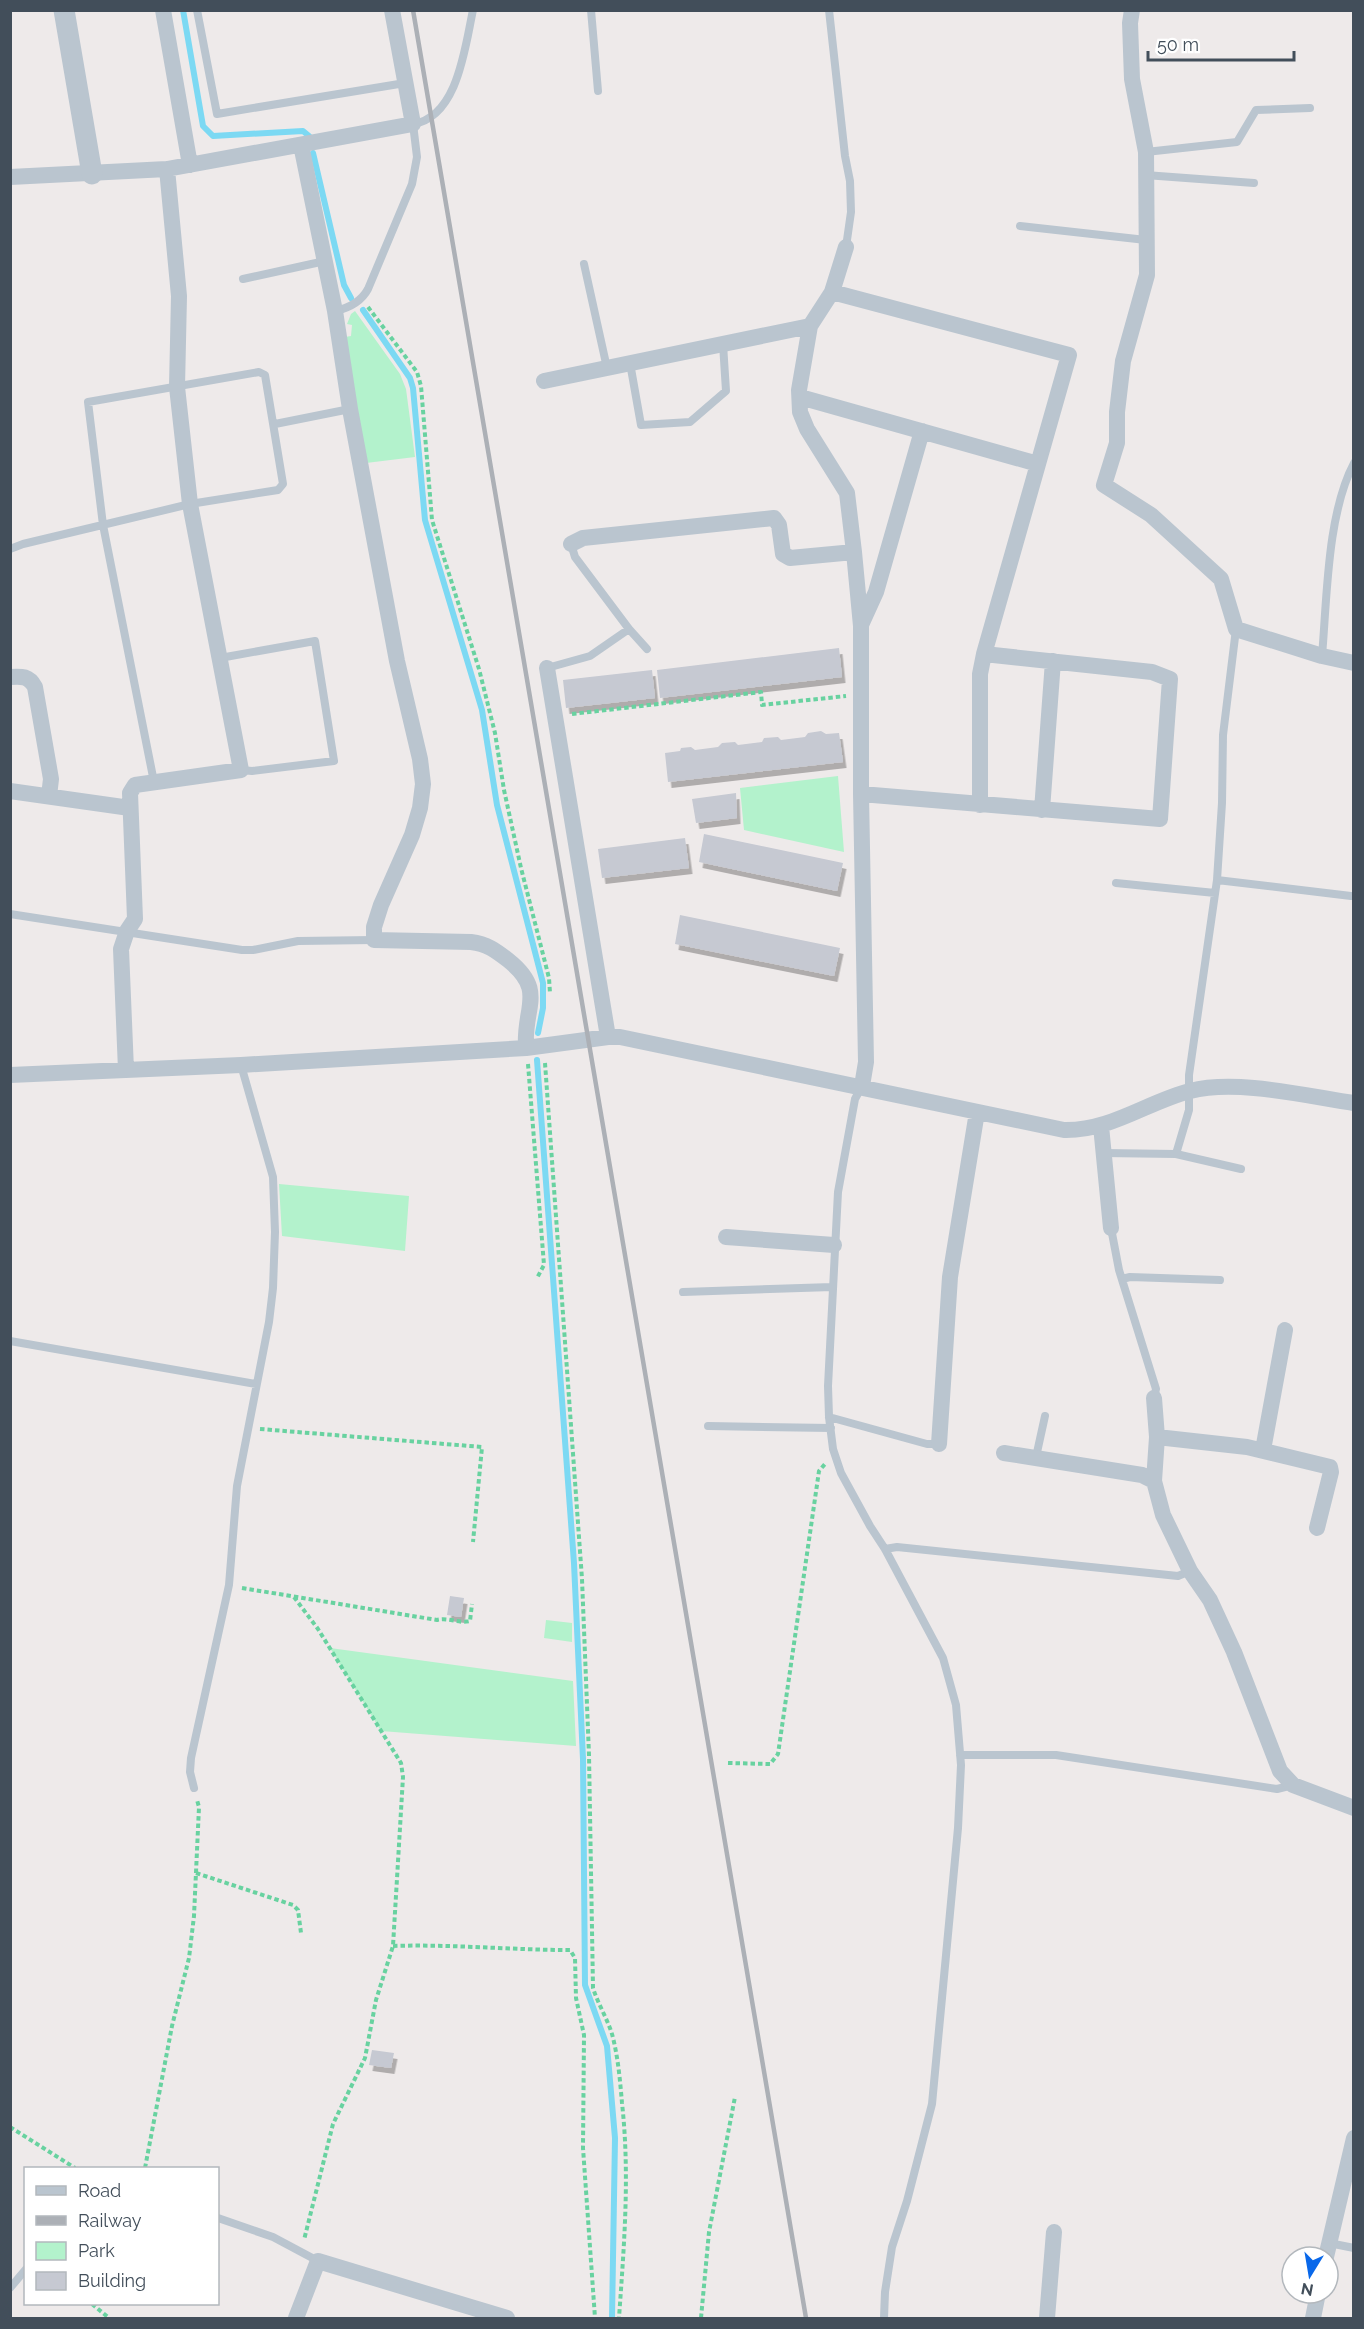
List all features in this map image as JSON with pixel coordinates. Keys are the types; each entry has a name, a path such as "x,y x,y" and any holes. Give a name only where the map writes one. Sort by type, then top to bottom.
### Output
{"street":[{"path":"64,10 92,174"},
{"path":"163,10 190,165"},
{"path":"10,177 167,169 413,124 392,10"},
{"path":"1132,10 1130,23 1132,79 1146,152 1147,275 1123,361 1117,412 1117,443 1104,485 1151,515 1221,579 1236,629 1322,656 1353,663"},
{"path":"302,145 335,311 350,410 397,661 420,759 423,784 420,808 412,835 381,905 374,927 374,940 471,942 485,944 495,950 521,970 531,990 525,1030 526,1048"},
{"path":"126,1070 121,949 127,931 135,919 130,793 135,785 241,770 190,504 177,387 179,296 167,169"},
{"path":"846,247 832,292 810,326 800,412 807,429 847,493 861,626 861,794 866,1062 862,1086"},
{"path":"832,292 1068,355 980,674 980,805"},
{"path":"544,381 810,326"},
{"path":"800,397 1038,464"},
{"path":"861,626 876,592 922,431"},
{"path":"571,544 583,538 774,518 779,525 783,554 790,558 854,552"},
{"path":"861,794 1160,819 1170,679 1152,672 984,654"},
{"path":"1042,810 1053,661"},
{"path":"546,668 608,1036"},
{"path":"10,677 27,677 35,687 51,779 49,796"},
{"path":"10,790 130,808"},
{"path":"10,1075 241,1065 526,1048 608,1036 862,1086 1064,1130 1101,1126 1189,1091 1212,1087 1248,1088 1353,1103"},
{"path":"939,1444 950,1277 977,1112"},
{"path":"1101,1126 1111,1228"},
{"path":"726,1237 834,1245"},
{"path":"1263,1450 1285,1330"},
{"path":"1154,1398 1157,1437 1154,1481 1163,1515 1190,1571 1210,1600 1234,1652 1280,1771 1293,1785 1353,1808"},
{"path":"1157,1437 1214,1442 1263,1450 1330,1467 1317,1528"},
{"path":"1004,1453 1142,1475 1154,1481"},
{"path":"1329,2245 1353,2138"},
{"path":"1047,2319 1054,2232"},
{"path":"296,2319 318,2261 507,2319"}],"lane":[{"path":"196,10 217,114 405,83"},
{"path":"335,311 351,306 369,289 412,184 417,157 413,124 421,123 442,109 461,64 473,10"},
{"path":"591,10 598,91"},
{"path":"830,10 845,156 850,181 851,212 846,247"},
{"path":"1146,152 1237,142 1256,110 1310,108"},
{"path":"1145,175 1254,183"},
{"path":"1020,226 1146,240"},
{"path":"243,279 325,261"},
{"path":"584,264 607,368"},
{"path":"630,363 641,425 690,422 726,391 723,344"},
{"path":"10,549 23,544 103,525 190,504 278,490 283,484 275,424 265,375 259,372 88,402 103,525 154,782"},
{"path":"275,424 350,410"},
{"path":"1322,656 1334,528 1353,463"},
{"path":"571,544 575,557 629,629 647,649"},
{"path":"546,668 591,656 629,629"},
{"path":"1176,1154 1189,1110 1189,1075 1215,893 1222,803 1223,735 1236,629"},
{"path":"220,658 315,641 334,761 252,771 241,770"},
{"path":"1216,880 1351,896"},
{"path":"1116,883 1215,893"},
{"path":"10,914 242,950 298,941 374,940"},
{"path":"194,1788 190,1772 190,1758 229,1586 237,1486 269,1322 273,1288 275,1206 273,1177 241,1065"},
{"path":"862,1086 855,1099 838,1192 832,1287 829,1417 836,1458 851,1493 885,1549 943,1658 956,1705 960,1755 958,1828 932,2104 907,2201 892,2247 885,2292 884,2319"},
{"path":"1103,1153 1176,1154 1241,1169"},
{"path":"1111,1228 1122,1279 1156,1389 1154,1398"},
{"path":"1122,1279 1130,1277 1220,1280"},
{"path":"683,1292 832,1287"},
{"path":"10,1341 256,1384"},
{"path":"1036,1457 1045,1416"},
{"path":"829,1417 927,1444 939,1444"},
{"path":"708,1426 831,1428"},
{"path":"885,1549 897,1546 1178,1576 1190,1571"},
{"path":"960,1755 1056,1755 1277,1789 1293,1785"},
{"path":"219,2218 273,2236 318,2261"},
{"path":"10,2288 24,2271"}],"path":[{"path":"362,298 417,372 419,379 432,520 490,711 521,868 549,978 550,998"},
{"path":"571,714 761,692 762,705 846,696"},
{"path":"544,1046 583,1590 589,1755 593,1988 611,2032 620,2080 627,2150 627,2206 619,2319"},
{"path":"526,1048 544,1265 537,1278"},
{"path":"248,1429 482,1448 473,1542"},
{"path":"728,1763 770,1764 778,1754 819,1471 836,1458"},
{"path":"229,1586 437,1620 444,1618 470,1621 472,1604"},
{"path":"294,1597 318,1629 401,1764 403,1777 393,1946 376,2000 365,2058 333,2124 301,2251"},
{"path":"145,2167 172,2026 189,1959 199,1807 194,1788"},
{"path":"196,1873 293,1905 298,1910 301,1933"},
{"path":"393,1946 438,1944 526,1950 570,1950 575,1958 576,1998 584,2035 583,2148 595,2319"},
{"path":"701,2319 708,2232 735,2097"},
{"path":"10,2127 72,2167"},
{"path":"93,2305 109,2319"}],"green space":[{"path":"355,311 400,374 406,389 415,457 366,463 345,337 351,336 352,325 347,324 351,314"},
{"path":"838,776 844,852 744,830 740,788"},
{"path":"279,1184 409,1196 405,1251 282,1236"},
{"path":"546,1620 572,1623 572,1642 544,1638"},
{"path":"330,1648 573,1681 576,1746 381,1731"}],"building":[{"path":"839,648 842,677 660,698 657,670"},
{"path":"652,670 655,698 566,708 563,680"},
{"path":"821,731 826,734 839,733 843,762 668,782 665,753 680,751 681,748 691,747 695,750 718,747 722,743 735,742 738,745 762,742 764,738 778,737 781,740 805,737 808,733"},
{"path":"736,793 737,818 696,823 692,799"},
{"path":"704,834 843,863 837,891 699,862"},
{"path":"685,838 689,868 602,878 598,849"},
{"path":"680,915 840,948 834,976 675,944"},
{"path":"450,1596 464,1598 461,1617 447,1615"},
{"path":"372,2050 394,2053 391,2068 369,2065"}],"waterway":[{"path":"183,10 203,126 213,136 303,131 309,136"},
{"path":"313,153 344,285 351,298"},
{"path":"363,310 410,378 413,388 425,520 482,710 497,805 543,983 543,1008 538,1033"},
{"path":"537,1060 574,1563 583,1759 585,1985 607,2046 615,2138 612,2318"}],"railway":[{"path":"413,10 806,2318"}]}
